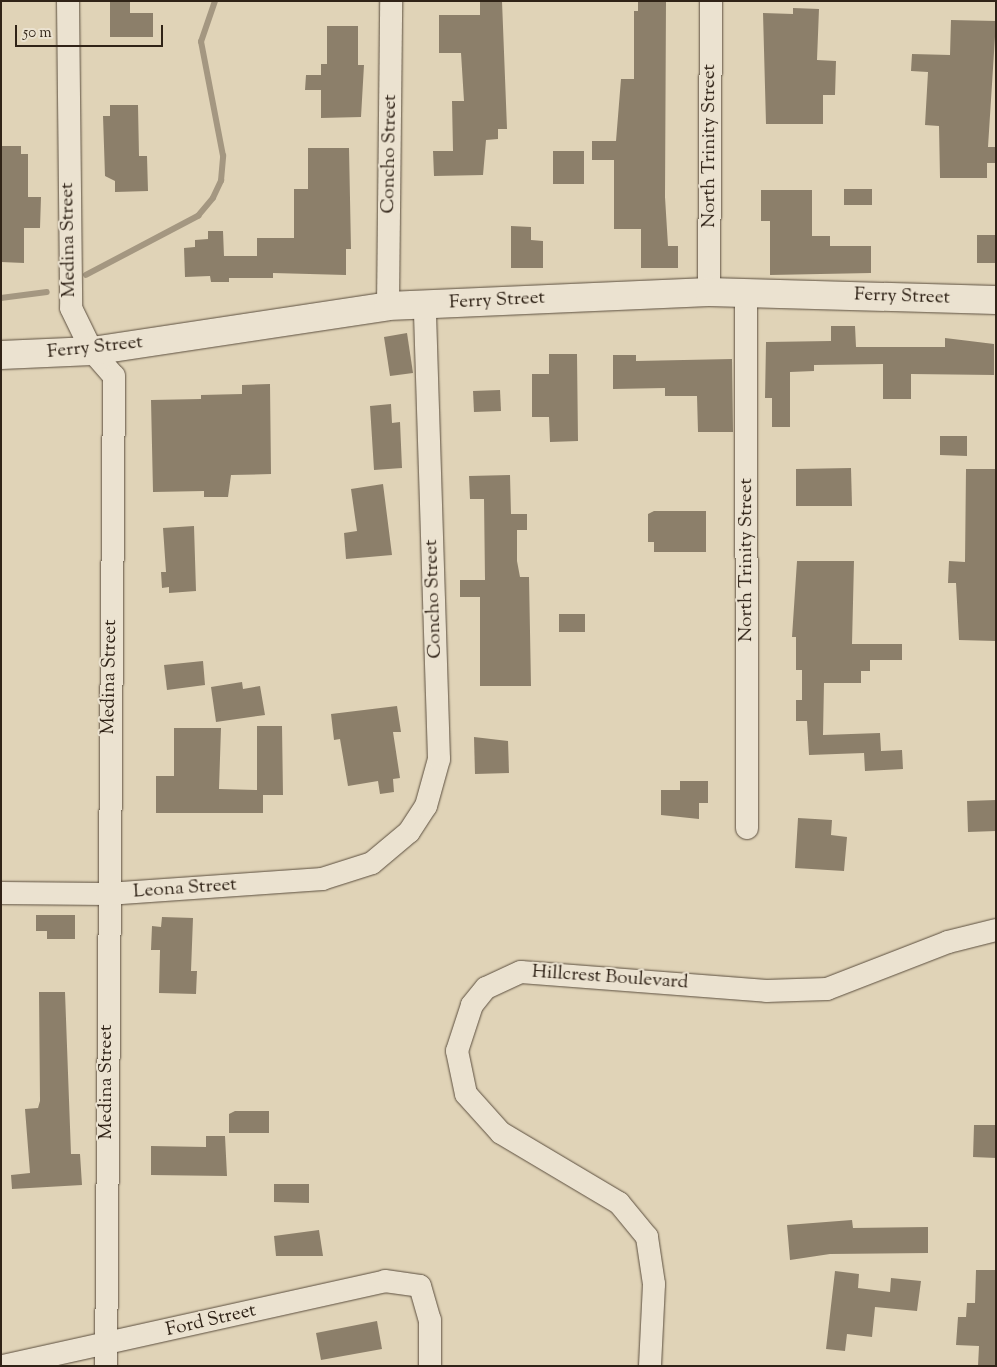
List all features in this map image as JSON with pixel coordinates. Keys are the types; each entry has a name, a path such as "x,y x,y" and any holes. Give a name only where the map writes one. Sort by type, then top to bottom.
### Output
{"street":[{"name":"Medina Street","path":"68,1 71,308 92,351 114,376 107,894 106,1355"},
{"name":"Concho Street","path":"388,306 391,1"},
{"name":"North Trinity Street","path":"708,292 711,1"},
{"name":"Ferry Street","path":"1,355 92,351 388,306 708,292 996,300"},
{"name":"North Trinity Street","path":"746,292 747,828"},
{"name":"Concho Street","path":"367,866 409,832 426,806 439,759 425,304"},
{"name":"Leona Street","path":"1,893 107,894 322,879 367,866"},
{"name":"Hillcrest Boulevard","path":"650,1366 654,1284 647,1237 620,1203 501,1133 466,1094 457,1051 472,1005 486,988 522,972 766,991 827,989 948,942 996,930"},
{"name":"Ford Street","path":"3,1366 106,1355 385,1281 420,1286 430,1320 430,1366"}],"building":[{"path":"110,1 130,1 130,13 153,13 153,37 110,37"},
{"path":"480,1 502,1 507,129 498,129 498,139 486,140 483,175 434,176 433,151 453,151 452,101 464,101 461,53 439,53 439,15 480,15"},
{"path":"638,1 666,1 665,197 668,246 678,246 678,268 641,268 641,229 614,229 614,160 592,160 592,141 616,141 621,79 634,79 634,11 638,11"},
{"path":"793,8 819,9 817,60 836,61 835,95 823,95 823,124 766,124 763,13 793,14"},
{"path":"951,20 996,21 988,147 996,147 996,163 987,163 987,178 940,178 939,126 925,125 928,72 911,71 912,54 950,55"},
{"path":"327,26 358,26 358,65 364,65 361,117 321,118 321,90 305,90 306,75 321,75 321,64 327,64"},
{"path":"110,105 138,105 139,156 147,156 148,191 115,192 115,181 105,176 103,116 110,116"},
{"path":"1,146 21,146 21,154 28,154 28,197 41,197 40,228 24,228 24,263 1,262"},
{"path":"308,148 349,148 351,249 346,249 346,275 273,273 273,278 229,278 229,282 211,282 210,276 185,277 184,248 195,247 195,240 208,239 208,231 223,231 224,256 257,256 257,238 294,238 294,189 308,189"},
{"path":"553,151 584,151 584,184 553,184"},
{"path":"844,189 872,189 872,205 844,205"},
{"path":"761,190 812,190 812,236 830,236 830,246 871,246 871,273 770,275 770,221 761,221"},
{"path":"511,226 531,227 531,240 543,241 543,268 511,268"},
{"path":"977,235 996,235 996,263 977,263"},
{"path":"831,326 855,326 856,347 945,347 945,338 994,344 994,375 911,374 911,399 883,399 883,364 814,365 814,371 790,372 790,427 772,427 772,398 765,398 766,342 831,341"},
{"path":"407,333 413,373 390,376 384,337"},
{"path":"549,354 577,354 578,441 550,442 549,417 532,417 532,374 549,374"},
{"path":"613,355 636,355 636,361 732,359 733,432 698,432 697,396 665,396 665,388 613,389"},
{"path":"270,384 271,474 231,475 228,497 204,497 204,491 153,492 151,400 201,399 201,395 242,394 242,385"},
{"path":"500,390 501,411 474,412 473,391"},
{"path":"391,404 392,423 400,422 402,468 374,470 370,406"},
{"path":"940,436 967,436 967,456 940,455"},
{"path":"851,468 852,506 796,506 796,469"},
{"path":"966,469 996,469 996,641 959,640 956,583 948,583 949,561 965,562"},
{"path":"510,475 511,514 527,514 527,530 517,530 517,561 520,577 529,577 531,686 480,686 480,597 460,597 460,580 485,580 484,499 470,499 469,476"},
{"path":"383,484 392,555 346,559 344,533 357,531 351,489"},
{"path":"654,511 706,511 706,552 654,552 654,542 648,542 648,514"},
{"path":"194,526 196,591 169,593 169,587 162,588 161,572 166,572 163,528"},
{"path":"797,561 854,561 852,644 902,644 902,660 870,660 870,671 861,671 861,683 824,683 823,735 880,733 881,751 902,750 903,769 865,771 864,753 809,755 807,721 796,721 796,700 802,700 802,670 796,670 796,637 792,637"},
{"path":"559,614 585,614 585,632 559,632"},
{"path":"203,661 205,685 167,690 164,665"},
{"path":"242,682 243,689 260,686 265,715 216,722 211,687"},
{"path":"397,706 401,732 393,732 400,778 393,779 394,792 380,794 378,781 348,786 340,739 334,740 331,714"},
{"path":"257,726 282,726 283,795 263,795 263,813 156,813 156,776 174,776 174,728 221,728 219,789 257,790"},
{"path":"474,737 508,741 509,773 475,774"},
{"path":"680,781 708,781 708,803 699,803 699,819 661,815 661,790 680,790"},
{"path":"996,800 996,831 968,832 967,801"},
{"path":"798,818 832,820 831,835 847,837 844,871 795,868"},
{"path":"36,915 75,915 75,939 47,939 47,931 36,931"},
{"path":"162,917 193,918 191,971 197,971 196,994 159,993 160,950 151,950 152,926 161,927"},
{"path":"39,992 65,992 71,1154 80,1154 82,1185 12,1189 11,1175 30,1173 25,1109 38,1108 40,1101"},
{"path":"235,1111 269,1111 269,1133 229,1133 229,1114"},
{"path":"974,1125 996,1125 996,1158 973,1157"},
{"path":"206,1136 225,1136 227,1176 151,1175 151,1146 206,1147"},
{"path":"274,1184 309,1184 309,1203 274,1202"},
{"path":"852,1220 853,1228 928,1227 928,1253 830,1254 790,1260 787,1225"},
{"path":"319,1230 323,1256 276,1256 274,1236"},
{"path":"976,1270 996,1270 996,1366 978,1366 979,1346 956,1345 958,1317 966,1317 967,1303 975,1303"},
{"path":"835,1271 859,1274 858,1288 890,1292 891,1278 921,1281 917,1311 875,1307 872,1337 847,1334 845,1351 826,1349"},
{"path":"377,1321 382,1349 321,1360 316,1333"}],"waterway":[{"path":"86,275 198,216 213,198 221,181 223,156 201,42 215,1"},
{"path":"1,298 47,292"}]}
